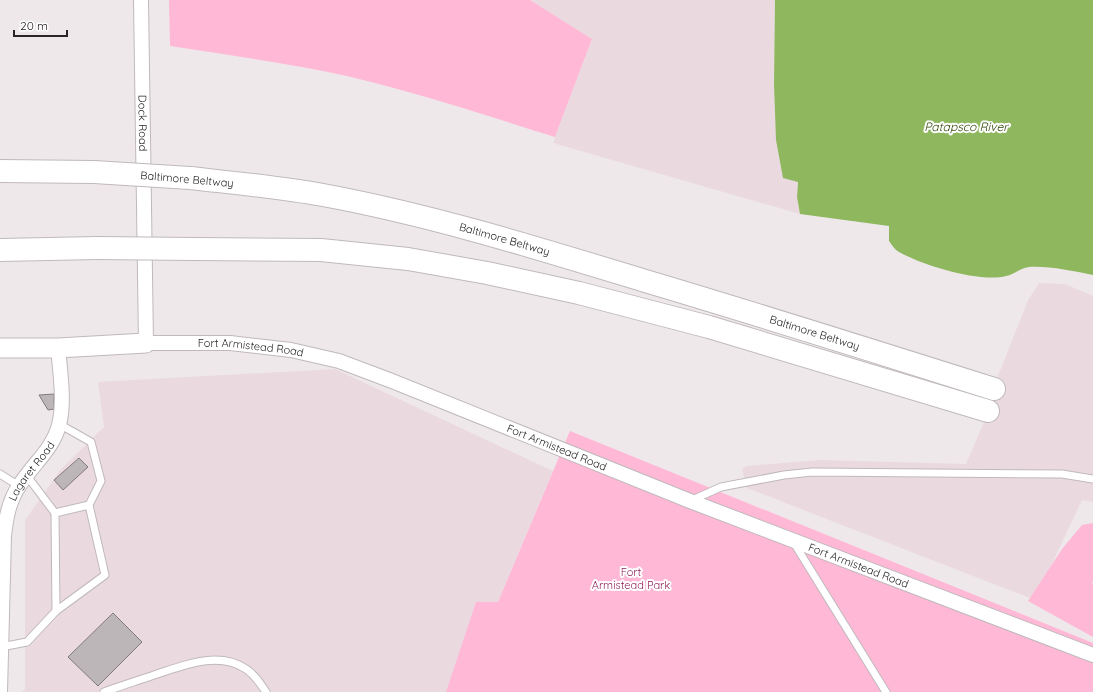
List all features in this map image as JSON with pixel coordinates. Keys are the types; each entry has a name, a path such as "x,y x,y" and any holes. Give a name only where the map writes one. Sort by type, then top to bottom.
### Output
{"highway":[{"name":"Baltimore Beltway","path":"0,171 94,172 190,178 257,185 323,195 495,236 994,389"},
{"path":"0,250 97,248 321,250 408,259 487,273 579,293 709,327 988,411"}],"street":[{"name":"Dock Road","path":"141,0 146,343"},
{"name":"Fort Armistead Road","path":"0,348 58,348 146,343 230,343 291,350 339,361 690,501 1093,655"},
{"name":"Lagaret Road","path":"0,692 4,536 6,518 11,501 23,481 46,451 59,424 61,404 58,348"}],"lane":[{"path":"2,647 27,642 56,611 106,575 89,505 101,481 91,442 59,424"},
{"path":"690,501 721,487 784,475 812,472 1062,474 1093,479"},
{"path":"0,474 23,481 54,513 56,611"},
{"path":"54,513 89,505"},
{"path":"793,541 886,692"},
{"path":"104,692 193,662 216,660 233,663 245,668 257,678 266,692"}],"shaded area":[{"path":"530,0 775,0 774,84 798,182 797,197 800,214 553,143 592,39"},
{"path":"1039,283 1065,284 1093,296 1093,502 1082,500 1035,600 747,488 742,470 746,466 820,460 966,464 984,422 998,376 1028,300"},
{"path":"335,369 553,471 460,692 21,692 25,689 25,520 61,469 104,427 98,382"}],"green space":[{"path":"169,0 530,0 592,39 555,137 440,101 352,77 285,64 170,46"},
{"name":"Fort Armistead Park","path":"570,431 1093,643 1093,692 446,692 476,602 498,602"},
{"path":"1093,523 1093,637 1028,601 1062,549 1082,525"}],"water":[{"name":"Patapsco River","path":"775,0 1093,0 1093,275 1045,267 1029,267 1006,276 995,278 951,272 909,257 898,251 889,241 889,226 800,214 797,197 798,182 783,178 776,140 774,84"}],"building":[{"path":"54,394 54,409 48,410 39,395"},
{"path":"79,458 88,467 63,490 54,480"},
{"path":"113,613 142,642 98,686 68,657"}]}
